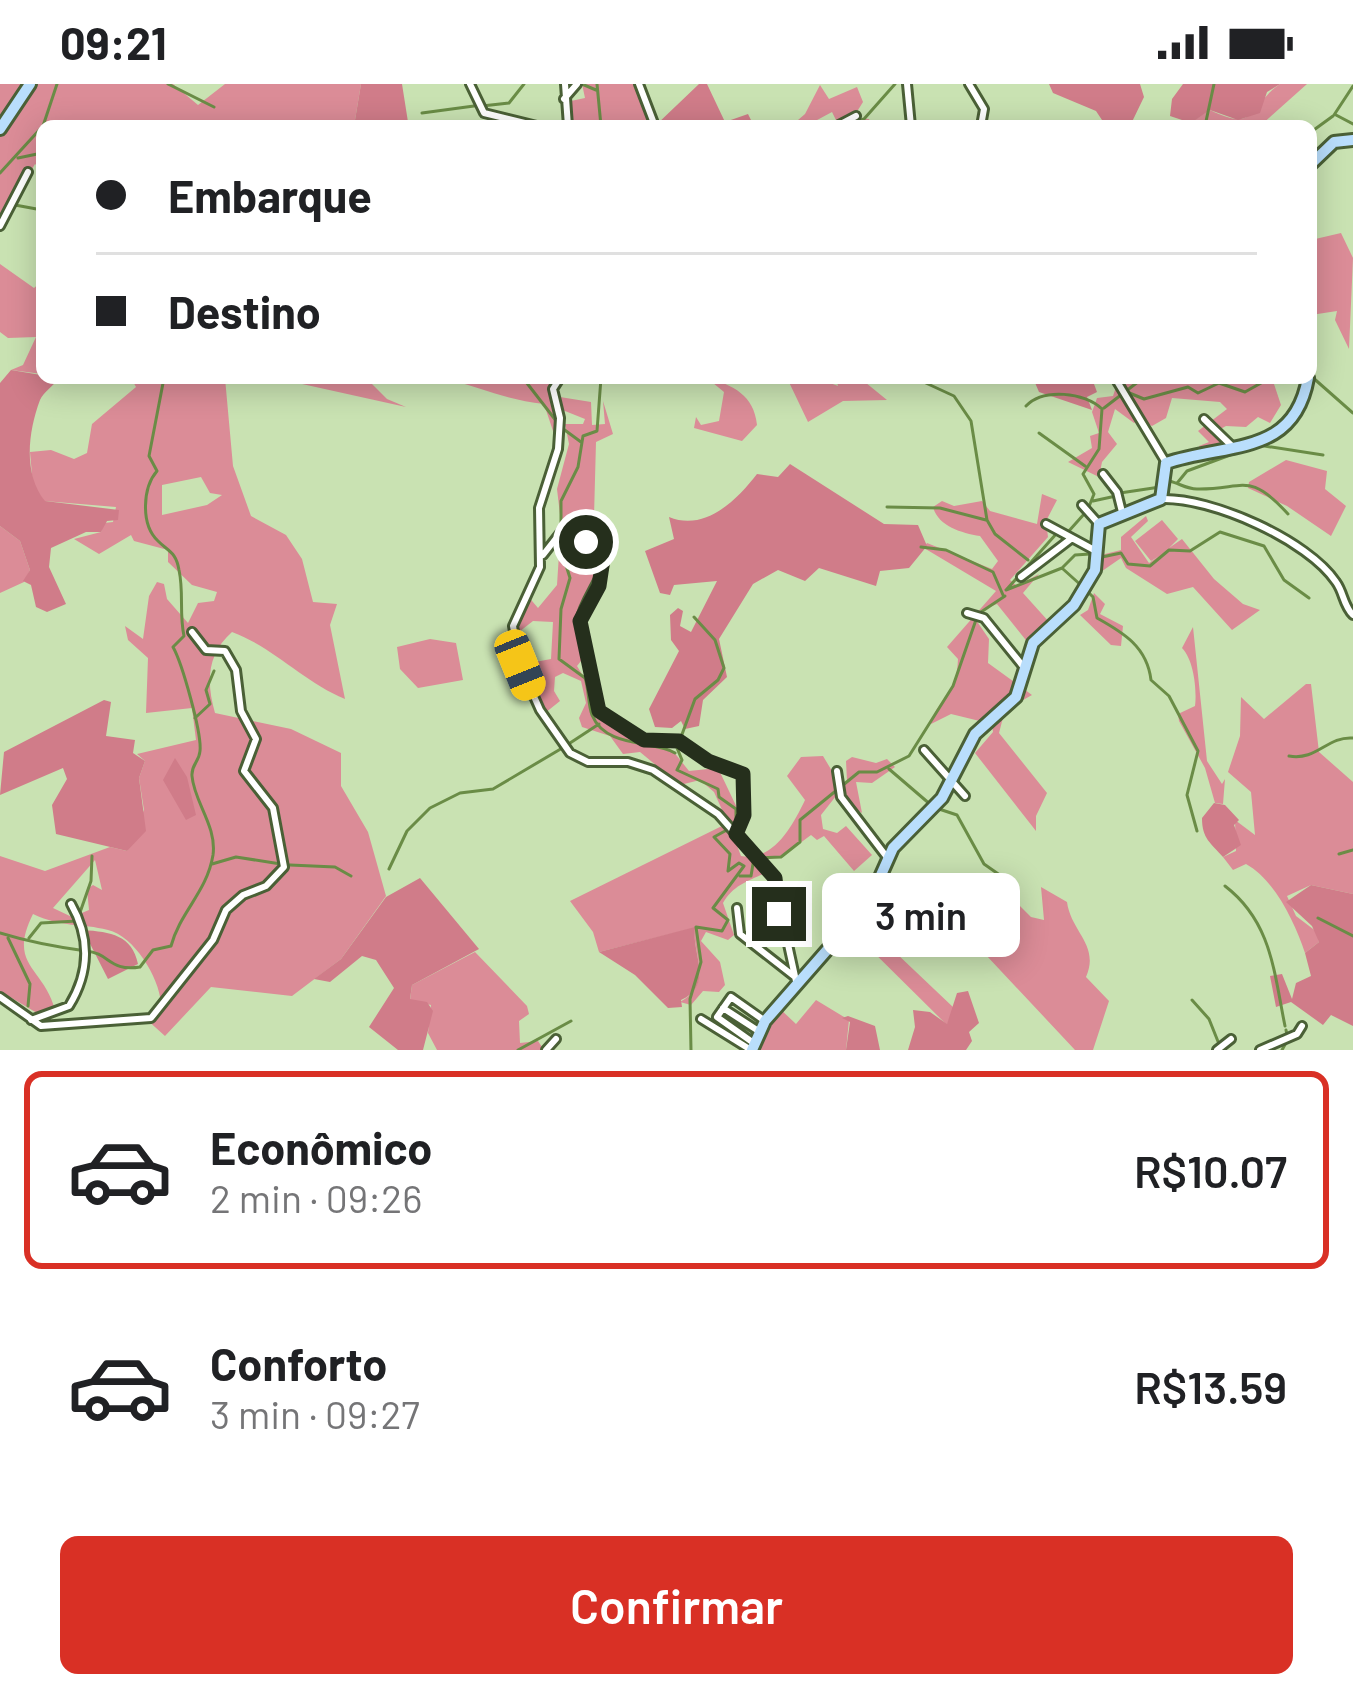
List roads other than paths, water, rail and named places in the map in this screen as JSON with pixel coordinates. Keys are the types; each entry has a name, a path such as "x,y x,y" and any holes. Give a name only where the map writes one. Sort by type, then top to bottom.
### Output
{"street":[{"path":"0,129 30,84"},
{"path":"470,84 484,113 513,120"},
{"path":"565,84 567,120"},
{"path":"565,99 577,84"},
{"path":"639,84 653,120"},
{"path":"907,84 910,120"},
{"path":"969,84 983,106 982,120"},
{"path":"848,120 856,116"},
{"path":"1317,157 1328,145 1353,140"},
{"path":"0,226 28,172"},
{"path":"542,556 539,508 558,449 557,384"},
{"path":"1120,384 1166,463 1162,500"},
{"path":"1166,463 1280,435 1293,423 1306,384"},
{"path":"1204,419 1234,448"},
{"path":"1103,474 1118,492 1122,512"},
{"path":"1099,524 1162,500 1213,503 1263,527 1338,583 1353,615"},
{"path":"757,1039 796,981 868,902 887,860 937,805 975,734 1016,697 1022,665 1033,643 1074,605 1096,570 1099,524 1082,505"},
{"path":"1046,524 1096,551"},
{"path":"732,830 744,815 743,774 708,761 679,741 644,740 599,711 580,621 599,586 603,563 597,549 561,532 542,556 527,603 513,626 512,643 557,740 588,762 634,763 652,770 732,830 776,882 796,981"},
{"path":"1022,577 1072,538"},
{"path":"974,615 1022,665"},
{"path":"0,997 45,1026 151,1018 213,940 226,910 266,886 284,867 274,810 245,776 256,739 239,707 234,663 225,651 206,650 192,632"},
{"path":"924,750 965,796"},
{"path":"837,771 839,789 887,860"},
{"path":"31,1020 69,1006 76,994 88,955 82,920 71,904"},
{"path":"737,908 740,934 796,981"},
{"path":"731,997 757,1039 717,1019 731,997"},
{"path":"723,1008 757,1039"},
{"path":"701,1019 757,1039"},
{"path":"1260,1050 1299,1033 1302,1026"},
{"path":"546,1050 556,1039"},
{"path":"1217,1050 1231,1039"}],"waterway":[{"path":"45,120 57,84"},
{"path":"168,84 214,107"},
{"path":"482,106 509,103 524,84"},
{"path":"582,84 596,90"},
{"path":"597,84 600,120"},
{"path":"861,120 895,84"},
{"path":"1206,120 1214,84"},
{"path":"1334,115 1353,86"},
{"path":"422,113 474,106"},
{"path":"1336,115 1353,124"},
{"path":"1317,128 1333,116"},
{"path":"0,173 36,134"},
{"path":"18,158 36,154"},
{"path":"15,205 36,209"},
{"path":"1317,381 1353,413"},
{"path":"0,933 94,952 122,967 140,967 153,950 171,946 210,868 212,834 192,776 200,751 198,729 173,647 184,636 179,570 174,556 152,534 145,506 157,471 149,456 163,384"},
{"path":"528,384 557,422"},
{"path":"601,384 597,431 583,436 578,467 561,501 561,549 570,578 561,609 559,659 585,678 592,715 599,726 619,739 675,753"},
{"path":"928,384 954,396 971,421 987,520 995,534 1028,560"},
{"path":"1104,408 1135,384"},
{"path":"1127,392 1144,399 1188,387 1198,393 1217,384"},
{"path":"1222,384 1245,392 1259,384"},
{"path":"1026,406 1043,396 1064,394 1102,409"},
{"path":"1088,509 1094,494 1083,474 1099,449 1102,409"},
{"path":"562,428 581,442"},
{"path":"1039,433 1085,466"},
{"path":"1258,445 1323,455"},
{"path":"1178,482 1187,471 1249,448"},
{"path":"1169,481 1193,489 1254,487 1288,514"},
{"path":"1120,493 1160,487"},
{"path":"1093,501 1116,496"},
{"path":"887,507 940,508 986,520"},
{"path":"1068,532 1085,513"},
{"path":"1102,557 1121,553 1128,564 1150,566 1169,550 1190,551 1220,532 1264,546 1284,580 1309,598"},
{"path":"1007,589 1057,533"},
{"path":"921,547 946,550 993,572 1003,595"},
{"path":"1006,590 1062,568 1075,555 1090,554"},
{"path":"1063,569 1083,587"},
{"path":"1085,589 1093,597 1097,618 1125,636 1145,658 1151,680 1169,696 1198,751 1187,795 1197,831"},
{"path":"740,876 751,876 754,858 781,857 800,842 800,820 859,772 877,772 909,756 953,686 978,614 1005,596"},
{"path":"691,1050 690,999 701,962 696,927 722,931 728,920 713,908 744,866 739,863 728,871 730,854 714,837 736,825 736,809 719,797 718,789 677,770 682,760 677,748 695,699 718,680 724,668 715,640 694,617"},
{"path":"195,718 210,704 206,690 214,671"},
{"path":"567,745 599,724"},
{"path":"1289,756 1307,755 1353,738"},
{"path":"389,869 407,831 430,808 460,793 493,789 564,747"},
{"path":"889,769 931,805"},
{"path":"939,809 957,815 984,864 1014,885"},
{"path":"1339,854 1353,850"},
{"path":"29,938 41,923 77,921 91,881 92,856"},
{"path":"212,864 236,857 287,865"},
{"path":"290,865 335,867 351,876"},
{"path":"1225,886 1241,900 1262,932 1285,1026"},
{"path":"1318,918 1353,936"},
{"path":"8,938 30,984 28,1006"},
{"path":"1192,1000 1209,1019 1219,1044"},
{"path":"518,1050 571,1021"},
{"path":"1286,1030 1287,1035"},
{"path":"1282,1050 1287,1041"}]}
